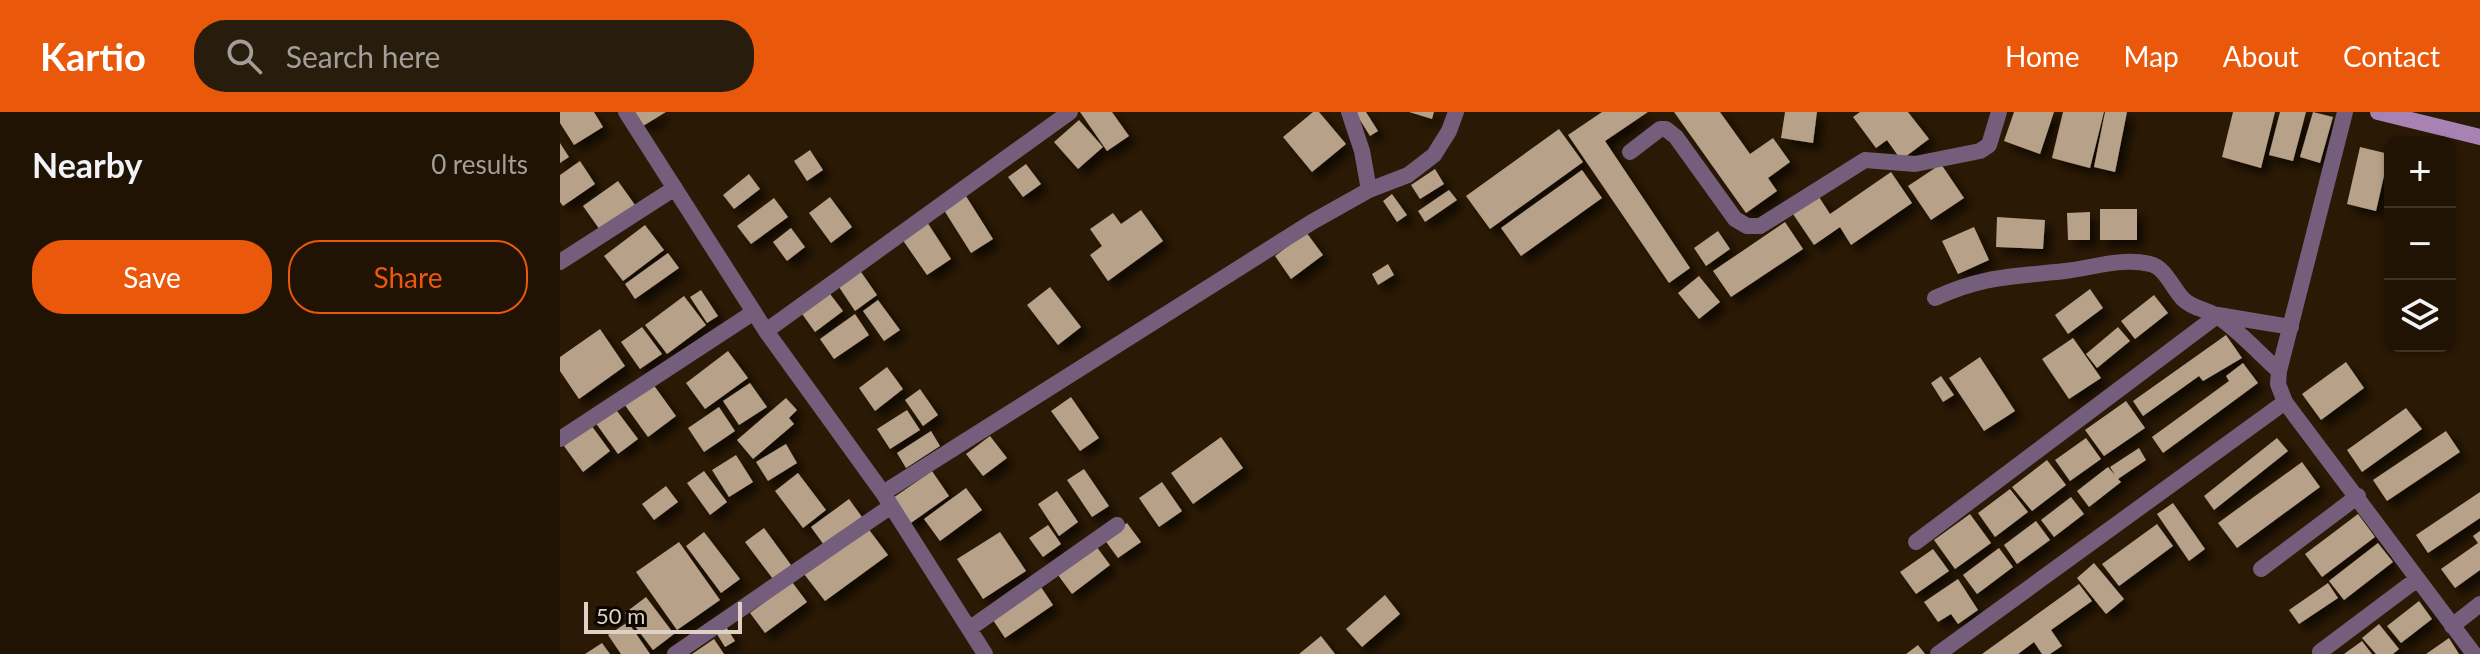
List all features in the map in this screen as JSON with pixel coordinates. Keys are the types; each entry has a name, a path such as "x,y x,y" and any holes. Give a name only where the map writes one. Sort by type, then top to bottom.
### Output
{"main road":[{"path":"2378,112 2480,137"}],"street":[{"path":"626,112 766,331 886,500 985,654"},
{"path":"766,331 1070,112"},
{"path":"1349,112 1362,151 1369,190"},
{"path":"675,654 886,500 1312,222 1369,190 1408,175 1434,155 1449,131 1456,112"},
{"path":"1630,152 1660,129 1666,129 1676,137 1735,219 1747,226 1760,226 1865,160 1915,164 1980,151 1989,145 1999,112"},
{"path":"2345,112 2278,384 2285,402 2474,654"},
{"path":"560,262 675,188"},
{"path":"1935,298 1962,286 1999,277 2066,271 2122,261 2157,267 2195,309 2291,327"},
{"path":"560,439 754,312"},
{"path":"2218,315 2279,371"},
{"path":"1916,542 2218,315"},
{"path":"1938,654 2285,402"},
{"path":"2261,569 2358,496"},
{"path":"969,629 1117,525"},
{"path":"2320,652 2416,580"},
{"path":"2452,626 2480,604"}],"building":[{"path":"560,112 594,112 603,127 574,145 560,123"},
{"path":"634,112 666,112 643,126"},
{"path":"1080,112 1112,112 1129,136 1107,151"},
{"path":"1313,112 1319,112 1346,144 1312,172 1283,137"},
{"path":"1355,112 1366,112 1378,131 1370,136"},
{"path":"1409,112 1434,112 1432,119"},
{"path":"1602,112 1648,112 1605,141 1690,268 1669,283 1568,135"},
{"path":"1674,112 1720,112 1750,154 1773,138 1790,162 1768,178 1777,191 1746,213"},
{"path":"1785,112 1817,112 1813,143 1781,138"},
{"path":"1860,112 1908,112 1929,139 1901,160 1887,140 1876,148 1853,117"},
{"path":"2014,112 2054,112 2040,154 2004,141"},
{"path":"2063,112 2104,112 2090,168 2052,158"},
{"path":"2105,112 2127,112 2115,172 2094,167"},
{"path":"2233,112 2275,112 2261,168 2222,157"},
{"path":"2280,112 2306,112 2293,161 2269,155"},
{"path":"2313,112 2333,117 2320,163 2300,157"},
{"path":"1079,120 1103,147 1078,169 1054,142"},
{"path":"1559,129 1583,162 1490,229 1466,196"},
{"path":"560,143 569,157 560,163"},
{"path":"2360,147 2384,153 2384,176 2376,211 2347,204"},
{"path":"810,150 823,170 807,181 794,161"},
{"path":"580,161 595,184 563,206 560,202 560,175"},
{"path":"1026,164 1041,184 1023,197 1008,177"},
{"path":"1941,164 1964,198 1931,220 1908,186"},
{"path":"1435,169 1444,184 1420,199 1411,185"},
{"path":"1582,170 1602,198 1521,256 1501,228"},
{"path":"1891,172 1912,203 1851,245 1840,227 1814,245 1793,214 1819,197 1830,214"},
{"path":"749,174 760,189 734,209 723,195"},
{"path":"618,181 635,205 600,230 583,206"},
{"path":"1449,190 1457,200 1425,222 1418,211"},
{"path":"964,193 993,239 971,253 942,207"},
{"path":"1392,194 1407,215 1397,222 1383,201"},
{"path":"830,197 852,227 831,243 809,213"},
{"path":"774,198 788,217 751,244 737,226"},
{"path":"2100,209 2137,209 2137,240 2100,240"},
{"path":"1141,210 1163,241 1108,281 1090,255 1102,246 1090,229 1113,213 1121,224"},
{"path":"2090,212 2090,240 2068,240 2067,213"},
{"path":"1997,217 2045,220 2043,249 1996,247"},
{"path":"927,222 951,259 927,275 902,239"},
{"path":"1785,222 1803,249 1731,297 1713,271"},
{"path":"645,225 664,250 623,281 604,256"},
{"path":"1974,227 1989,260 1958,274 1942,241"},
{"path":"791,228 805,247 787,261 773,242"},
{"path":"1718,231 1730,249 1706,266 1694,248"},
{"path":"1306,232 1323,255 1291,279 1275,256"},
{"path":"668,253 679,268 635,299 625,284"},
{"path":"1388,264 1394,275 1378,285 1372,274"},
{"path":"859,269 877,295 855,311 837,284"},
{"path":"1699,276 1720,302 1699,319 1678,293"},
{"path":"1050,287 1081,327 1058,345 1027,305"},
{"path":"2090,289 2103,308 2068,334 2055,315"},
{"path":"701,290 718,316 707,323 690,297"},
{"path":"827,290 843,311 815,332 800,311"},
{"path":"2154,295 2168,313 2135,339 2121,321"},
{"path":"684,296 706,325 667,354 645,325"},
{"path":"878,300 900,330 884,341 863,311"},
{"path":"855,314 869,335 834,359 820,339"},
{"path":"642,327 662,354 640,369 621,342"},
{"path":"2118,327 2130,341 2097,368 2086,354"},
{"path":"600,329 625,366 579,399 560,371 560,357"},
{"path":"2226,335 2242,358 2203,381 2199,376 2143,416 2133,401"},
{"path":"2073,338 2101,378 2069,399 2042,359"},
{"path":"728,351 748,378 705,409 686,383"},
{"path":"1980,357 2015,411 1984,431 1949,378"},
{"path":"2346,362 2364,388 2321,420 2302,394"},
{"path":"2243,363 2258,383 2163,453 2152,437 2229,381 2226,376"},
{"path":"887,367 903,389 875,411 859,388"},
{"path":"1941,376 1954,395 1943,402 1931,383"},
{"path":"650,380 676,416 648,437 622,401"},
{"path":"750,383 767,407 739,425 723,401"},
{"path":"920,389 938,415 923,426 905,400"},
{"path":"1071,397 1099,438 1080,451 1051,411"},
{"path":"786,398 797,410 789,418 794,424 753,459 737,440"},
{"path":"2126,401 2145,428 2104,456 2085,430"},
{"path":"614,407 638,439 618,454 595,422"},
{"path":"719,407 735,431 704,452 688,428"},
{"path":"2406,408 2422,429 2362,472 2347,450"},
{"path":"907,410 920,430 890,449 877,429"},
{"path":"591,425 610,451 583,472 564,446"},
{"path":"931,431 940,446 906,468 897,453"},
{"path":"2446,431 2460,452 2387,501 2373,480"},
{"path":"990,436 1007,458 983,476 966,454"},
{"path":"1221,437 1243,468 1193,504 1171,473"},
{"path":"2086,438 2101,459 2070,481 2055,460"},
{"path":"2277,438 2288,451 2214,510 2204,496"},
{"path":"786,444 797,463 768,481 756,462"},
{"path":"2139,448 2146,460 2118,479 2121,482 2089,507 2077,491 2108,467 2115,475 2110,467"},
{"path":"736,455 753,482 729,497 712,470"},
{"path":"2047,460 2066,485 2032,511 2012,487"},
{"path":"2302,462 2320,487 2237,548 2218,523"},
{"path":"1084,469 1109,506 1092,517 1067,480"},
{"path":"704,471 727,502 710,515 687,483"},
{"path":"932,471 949,496 908,525 890,500"},
{"path":"798,473 826,510 803,528 775,491"},
{"path":"1162,482 1182,511 1159,527 1139,498"},
{"path":"666,486 678,502 654,520 642,504"},
{"path":"966,488 982,510 940,541 924,519"},
{"path":"2010,489 2028,512 1995,537 1978,513"},
{"path":"1057,491 1078,522 1059,536 1038,504"},
{"path":"2480,492 2480,518 2428,553 2416,535"},
{"path":"2071,497 2084,514 2054,537 2041,520"},
{"path":"849,499 862,517 824,545 811,527"},
{"path":"2173,503 2205,549 2189,561 2157,514"},
{"path":"1970,514 1991,543 1955,569 1934,540"},
{"path":"2358,514 2375,537 2322,577 2305,554"},
{"path":"2036,521 2050,540 2017,564 2004,545"},
{"path":"1127,523 1141,542 1118,558 1104,539"},
{"path":"2157,524 2173,546 2119,586 2102,564"},
{"path":"1048,525 1061,544 1043,557 1029,538"},
{"path":"867,527 888,555 825,601 804,574"},
{"path":"764,528 791,565 773,579 745,542"},
{"path":"2480,531 2480,570 2455,588 2441,569 2478,543 2473,536"},
{"path":"704,532 740,579 721,593 686,546"},
{"path":"1000,532 1026,571 983,599 957,559"},
{"path":"679,542 720,600 677,630 636,572"},
{"path":"2378,543 2393,562 2344,600 2329,581"},
{"path":"1096,546 1110,565 1072,594 1058,575"},
{"path":"1999,548 2013,567 1977,594 1963,575"},
{"path":"1933,549 1949,571 1916,594 1900,572"},
{"path":"2094,563 2124,599 2106,614 2077,578"},
{"path":"1958,579 1978,610 1958,624 1951,614 1938,622 1924,602"},
{"path":"792,582 807,602 765,633 750,613"},
{"path":"2328,583 2338,598 2299,624 2289,610"},
{"path":"1039,584 1053,605 1005,638 991,617"},
{"path":"2079,584 2092,601 2051,630 2062,646 2050,654 2042,654 2034,642 2018,654 1982,654"},
{"path":"1385,595 1400,614 1362,647 1346,629"},
{"path":"646,597 674,634 653,650 625,613"},
{"path":"2419,601 2432,619 2401,643 2387,626"},
{"path":"628,622 650,654 621,654 608,635"},
{"path":"2379,624 2399,649 2393,654 2376,654 2362,638"},
{"path":"725,625 735,641 725,647 715,631"},
{"path":"1321,636 1335,654 1299,654"},
{"path":"2449,638 2459,654 2426,654"},
{"path":"714,639 724,654 692,654"},
{"path":"2362,641 2372,654 2344,654"},
{"path":"602,643 610,654 585,654"},
{"path":"1918,645 1925,654 1906,654"}]}
